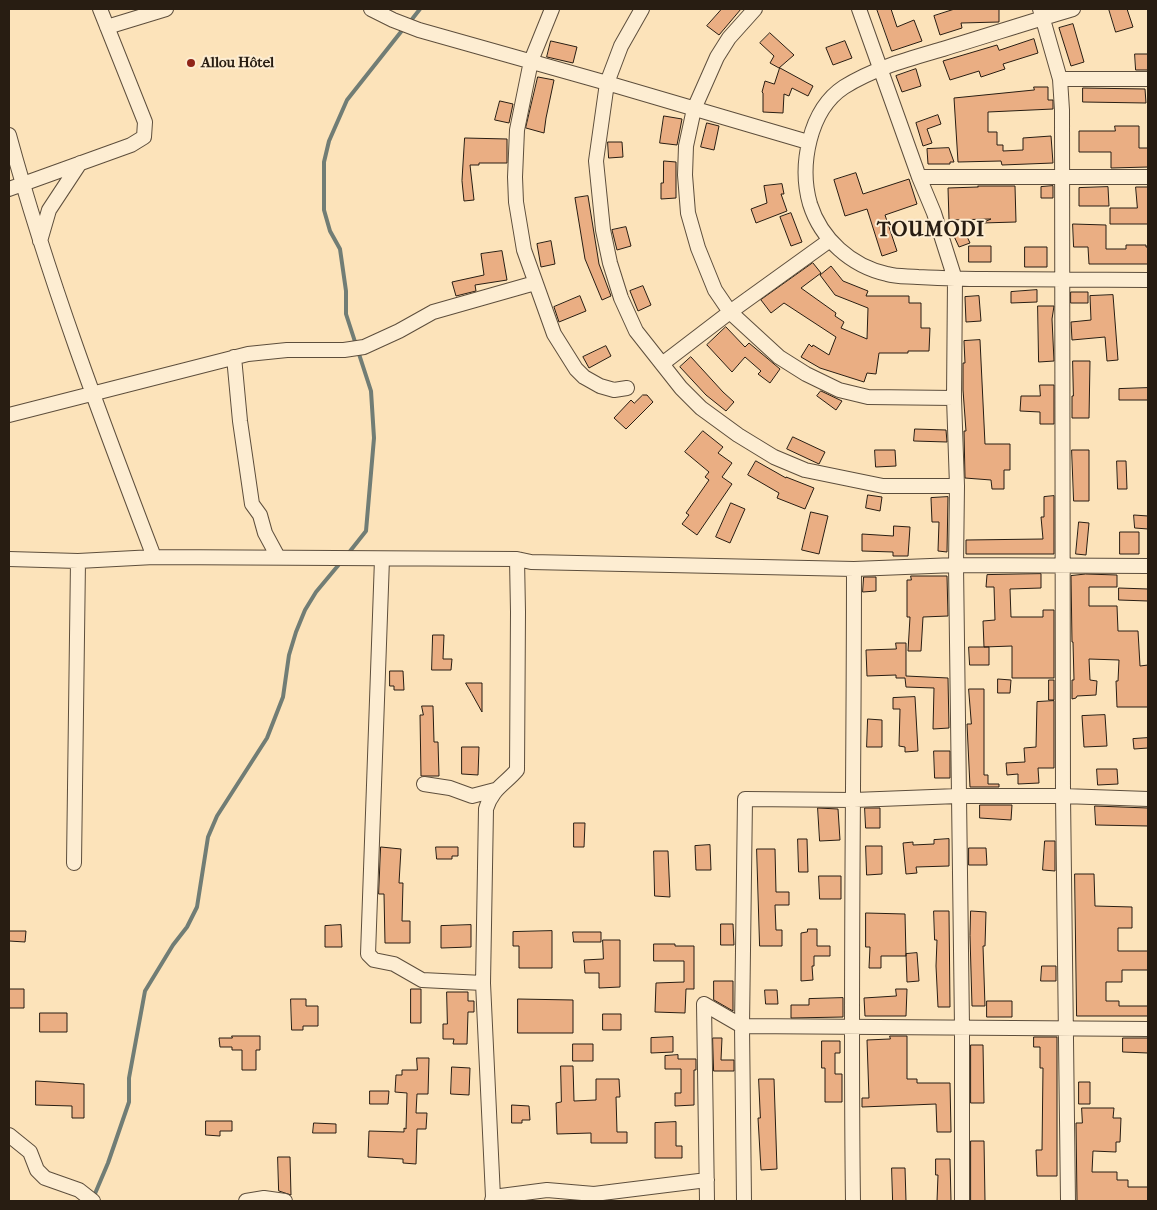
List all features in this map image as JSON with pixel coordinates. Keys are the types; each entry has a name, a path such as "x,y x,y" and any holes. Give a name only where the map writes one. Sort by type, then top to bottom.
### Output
{"street":[{"path":"9,189 138,141 144,137 145,122 100,9"},
{"path":"106,27 166,9"},
{"path":"371,9 419,30 808,142"},
{"path":"552,9 531,61 517,130 516,202 524,250 554,334 576,369 584,377 600,386 614,390 627,388"},
{"path":"642,9 621,46 607,83 596,161 603,230 610,263 621,298 636,331 681,388 701,408 738,435 774,457 805,470 883,486 957,486"},
{"path":"755,9 729,38 721,51 694,109 686,146 685,175 688,213 698,248 715,290 730,312 778,357 838,390 868,397 954,398"},
{"path":"859,9 919,177 934,213 955,279 954,398 957,486 956,565 962,1027 962,1201"},
{"path":"1073,9 1042,13 881,68 843,88 828,103 818,119 808,142 806,170 810,202 818,224 830,240 849,257 888,275 955,279 1148,280"},
{"path":"1042,13 1060,79 1063,176 1063,796 1068,1201"},
{"path":"1060,79 1148,79"},
{"path":"9,134 40,241 92,394 154,557"},
{"path":"40,241 49,210 80,163"},
{"path":"919,177 1148,177"},
{"path":"662,364 830,240"},
{"path":"9,415 234,357 287,350 344,350 364,347 434,312 535,283"},
{"path":"234,357 240,421 252,504 260,515 265,532 278,557"},
{"path":"9,559 78,561 154,557 278,557 517,559 531,562 854,569 956,565 1148,566"},
{"path":"382,559 368,954 374,960 394,964 422,980 483,983"},
{"path":"517,559 516,770 508,780 495,790 489,798 486,809 483,983 493,1199 547,1190 594,1194 707,1180"},
{"path":"74,863 78,561"},
{"path":"852,1201 851,1028 854,800 854,569"},
{"path":"424,784 450,788 472,796 495,790"},
{"path":"744,1201 742,1026 745,799 854,800 958,796 1063,796 1148,799"},
{"path":"707,1201 704,1004 742,1026 851,1028 962,1027 1066,1030 1148,1029"},
{"path":"9,1135 30,1152 37,1170 45,1178 79,1190 93,1201"},
{"path":"246,1201 264,1198 285,1201"}],"building":[{"path":"722,9 741,9 719,35 707,26"},
{"path":"877,9 891,9 897,27 914,20 922,41 892,51"},
{"path":"955,9 999,9 999,22 961,23 962,28 940,35 934,16"},
{"path":"1109,9 1127,9 1133,27 1116,32"},
{"path":"1073,24 1084,62 1071,66 1059,28"},
{"path":"770,33 794,55 779,68 770,63 774,56 760,43"},
{"path":"1034,39 1038,53 1003,64 1005,69 981,77 979,71 950,80 943,61 997,45 999,50"},
{"path":"551,41 577,47 573,63 547,57"},
{"path":"845,41 852,58 833,65 826,48"},
{"path":"1135,54 1148,54 1148,70 1136,70"},
{"path":"780,68 813,86 808,96 792,88 789,96 784,94 783,113 763,112 762,92 765,81 774,84"},
{"path":"916,69 921,86 902,92 896,76"},
{"path":"538,77 554,80 544,133 526,128"},
{"path":"1034,87 1048,87 1048,100 1053,100 1053,109 988,112 988,132 997,132 997,145 1003,145 1003,151 1023,150 1023,138 1051,136 1053,163 1002,165 1001,161 958,162 954,98 1034,90"},
{"path":"1083,88 1145,89 1146,103 1083,102"},
{"path":"500,101 513,104 509,123 495,120"},
{"path":"938,115 941,124 927,129 932,143 923,146 916,123"},
{"path":"664,116 682,119 677,145 660,143"},
{"path":"707,123 719,126 714,150 701,147"},
{"path":"1115,126 1139,126 1139,148 1148,148 1148,167 1111,168 1111,152 1079,152 1079,131 1115,131"},
{"path":"465,138 507,139 507,163 479,163 479,165 470,165 474,200 464,201 462,181"},
{"path":"608,142 622,142 623,157 609,158"},
{"path":"949,148 954,162 950,162 950,164 928,164 927,149"},
{"path":"664,161 676,162 676,198 661,199"},
{"path":"856,173 863,194 909,179 917,204 885,215 897,251 882,256 867,209 845,216 834,180"},
{"path":"782,184 784,194 781,194 787,211 756,223 751,209 767,203 764,186"},
{"path":"1015,186 1016,222 982,223 991,219 949,220 948,188"},
{"path":"1053,186 1053,198 1041,198 1041,187"},
{"path":"1108,187 1109,206 1079,206 1079,188"},
{"path":"1136,187 1148,187 1148,224 1110,224 1110,208 1137,208"},
{"path":"588,196 599,264 611,296 602,300 585,259 575,198"},
{"path":"791,213 802,242 791,246 780,217"},
{"path":"1073,224 1106,225 1106,249 1126,249 1126,245 1146,245 1148,247 1148,264 1089,264 1088,247 1074,247"},
{"path":"626,227 631,246 617,250 612,230"},
{"path":"964,230 970,243 959,247 953,234"},
{"path":"551,241 555,264 541,267 537,244"},
{"path":"969,246 991,246 991,262 969,262"},
{"path":"1025,247 1047,247 1047,267 1025,267"},
{"path":"502,251 507,280 475,285 476,291 456,296 452,282 484,275 481,254"},
{"path":"813,263 821,273 801,288 836,313 835,316 844,322 841,328 867,339 868,308 835,295 820,275 831,266 843,281 868,291 866,296 909,296 909,303 921,303 921,328 930,328 929,351 879,353 876,374 867,373 864,382 820,368 801,357 809,344 829,355 836,337 784,303 771,313 761,300"},
{"path":"643,286 651,305 638,311 630,291"},
{"path":"1037,290 1037,302 1011,303 1011,292"},
{"path":"1071,292 1088,292 1088,303 1071,303"},
{"path":"1113,295 1118,360 1107,361 1105,337 1072,340 1071,322 1091,320 1090,296"},
{"path":"580,296 586,311 559,322 554,307"},
{"path":"979,296 981,321 966,322 965,297"},
{"path":"1038,306 1054,306 1052,319 1054,361 1039,362"},
{"path":"726,327 745,347 749,343 780,369 770,383 758,374 761,371 745,357 732,372 707,345"},
{"path":"980,340 985,444 1010,444 1010,470 1004,470 1004,489 992,489 991,480 965,478 964,341"},
{"path":"606,346 611,356 589,368 583,357"},
{"path":"691,357 734,402 726,411 706,395 680,367"},
{"path":"1073,361 1090,361 1089,418 1072,418"},
{"path":"1040,385 1054,385 1054,424 1040,424 1040,412 1020,411 1021,396 1040,396"},
{"path":"1148,388 1148,400 1119,400 1119,389"},
{"path":"821,391 842,401 836,410 817,396"},
{"path":"643,395 647,395 653,402 626,429 614,418 631,400 634,403"},
{"path":"915,429 946,430 947,442 914,441"},
{"path":"703,431 723,447 718,453 732,463 722,477 732,484 697,535 682,524 689,515 686,513 709,480 705,477 709,472 685,452"},
{"path":"793,437 825,452 819,464 787,449"},
{"path":"875,450 895,450 896,466 876,467"},
{"path":"1072,450 1089,450 1089,501 1074,501"},
{"path":"756,461 786,478 814,488 805,509 777,498 779,493 748,475"},
{"path":"1117,461 1126,461 1127,489 1118,489"},
{"path":"868,495 882,497 880,511 866,508"},
{"path":"1054,496 1054,554 966,554 966,540 1043,539 1041,517 1044,517 1044,497"},
{"path":"948,497 947,552 938,551 939,522 932,522 931,498"},
{"path":"731,503 745,509 730,543 716,537"},
{"path":"811,512 828,516 819,554 802,550"},
{"path":"1134,515 1148,516 1148,529 1135,528"},
{"path":"1079,522 1089,523 1086,555 1076,554"},
{"path":"894,526 910,527 908,556 893,556 893,552 862,551 862,534 893,536"},
{"path":"1120,532 1139,532 1139,554 1120,554"},
{"path":"1041,574 1041,588 1010,589 1011,617 1043,617 1043,610 1054,610 1054,678 1012,678 1012,646 984,647 983,621 995,620 994,587 986,587 987,575"},
{"path":"1086,574 1117,575 1117,587 1089,587 1089,606 1117,606 1118,631 1138,631 1140,666 1148,665 1148,707 1117,707 1116,681 1118,681 1119,660 1089,659 1090,680 1097,681 1096,695 1077,696 1072,699 1072,680 1074,680 1071,576"},
{"path":"911,576 947,576 948,616 923,617 921,651 908,651 910,617 907,617 907,580 911,580"},
{"path":"864,577 876,577 876,591 863,592"},
{"path":"1119,588 1148,589 1148,601 1119,600"},
{"path":"433,635 444,635 443,659 452,659 451,670 432,670"},
{"path":"896,643 906,643 906,676 948,678 949,728 933,729 934,688 906,687 905,678 896,678 896,675 867,676 866,650 896,649"},
{"path":"969,647 989,647 989,665 970,665"},
{"path":"390,671 403,671 404,690 394,690 394,686 390,686"},
{"path":"998,679 1011,680 1010,693 998,693"},
{"path":"1049,680 1054,680 1054,700 1049,700"},
{"path":"466,683 482,683 482,712 472,694"},
{"path":"969,689 984,689 984,775 988,775 988,784 999,784 999,787 970,787 967,724 971,724"},
{"path":"915,697 918,751 905,752 905,747 899,746 900,709 893,709 893,698"},
{"path":"1054,701 1054,768 1038,768 1039,783 1018,784 1018,774 1007,775 1006,763 1025,762 1024,748 1036,747 1037,702"},
{"path":"422,706 433,706 434,742 438,742 439,776 421,776 420,715 423,715"},
{"path":"1105,715 1107,746 1084,747 1082,716"},
{"path":"868,719 882,720 882,747 867,747"},
{"path":"1148,738 1148,748 1134,749 1133,739"},
{"path":"462,747 479,747 478,775 462,774"},
{"path":"934,751 950,751 950,778 935,778"},
{"path":"1097,769 1117,769 1118,784 1098,785"},
{"path":"980,805 1012,805 1011,820 980,818"},
{"path":"1095,806 1148,808 1148,826 1096,825"},
{"path":"818,808 838,809 840,840 820,841"},
{"path":"865,808 880,808 880,828 866,828"},
{"path":"574,823 585,823 584,847 574,847"},
{"path":"798,839 807,839 808,872 799,872"},
{"path":"949,839 949,866 916,867 917,873 906,874 903,843 913,842 913,845 934,844 934,840"},
{"path":"1045,841 1055,841 1055,871 1043,870"},
{"path":"710,845 711,870 696,870 695,846"},
{"path":"866,846 882,846 882,874 867,875"},
{"path":"381,847 401,849 399,883 403,883 402,921 410,921 410,943 385,943 384,894 379,894"},
{"path":"436,847 458,847 458,856 452,856 452,859 437,859"},
{"path":"969,848 986,848 987,865 969,865"},
{"path":"757,849 775,849 776,892 789,892 789,905 775,905 776,930 782,930 782,946 760,946"},
{"path":"654,851 668,851 670,897 655,896"},
{"path":"1075,874 1094,874 1095,906 1132,907 1132,928 1118,928 1118,951 1148,951 1148,970 1122,970 1122,982 1106,982 1106,1001 1119,1001 1119,1006 1148,1006 1148,1016 1077,1016"},
{"path":"819,876 841,876 841,899 820,899"},
{"path":"934,911 949,911 950,1007 938,1007 937,940 935,940"},
{"path":"971,911 986,912 985,946 983,946 985,1006 972,1006"},
{"path":"866,913 905,914 906,956 881,956 881,968 869,968 870,947 866,947"},
{"path":"721,924 733,924 734,945 721,945"},
{"path":"341,925 342,947 325,947 325,926"},
{"path":"471,925 471,947 441,948 441,926"},
{"path":"808,929 817,929 817,946 830,946 830,956 814,956 814,966 812,966 813,980 801,981 801,933 807,932"},
{"path":"9,931 26,931 25,942 9,941"},
{"path":"552,931 552,968 519,968 519,946 513,946 513,932"},
{"path":"573,932 601,932 601,942 574,942"},
{"path":"603,940 620,940 620,987 599,988 599,973 585,973 584,960 603,959"},
{"path":"654,944 694,946 694,989 686,989 685,1013 655,1012 656,983 684,982 684,961 654,961"},
{"path":"917,953 919,981 907,982 906,954"},
{"path":"1042,966 1056,966 1056,981 1041,981"},
{"path":"714,981 733,981 733,1011 714,1000"},
{"path":"9,989 24,989 24,1008 9,1008"},
{"path":"411,989 421,989 421,1023 411,1023"},
{"path":"896,989 907,989 906,1016 865,1016 864,998 896,996"},
{"path":"765,990 777,990 778,1004 766,1004"},
{"path":"447,992 468,992 468,1001 474,1001 474,1012 468,1012 467,1044 453,1044 454,1039 443,1039 443,1024 447,1024"},
{"path":"843,998 843,1017 791,1018 791,1005 809,1005 809,999"},
{"path":"291,999 306,999 306,1006 318,1006 318,1026 303,1026 303,1030 292,1030"},
{"path":"518,999 573,1000 573,1033 518,1033"},
{"path":"987,1001 1012,1001 1012,1017 987,1017"},
{"path":"40,1013 67,1013 67,1032 40,1032"},
{"path":"603,1014 621,1014 621,1030 603,1030"},
{"path":"232,1036 260,1036 260,1050 256,1050 256,1070 242,1070 242,1050 232,1050 232,1047 220,1047 219,1038 232,1038"},
{"path":"890,1036 907,1036 907,1079 917,1079 917,1083 950,1083 951,1132 937,1132 936,1104 862,1107 862,1098 869,1098 867,1040 890,1039"},
{"path":"673,1037 673,1052 651,1053 651,1038"},
{"path":"1034,1037 1057,1037 1057,1176 1037,1176 1036,1150 1042,1150 1043,1068 1040,1068 1040,1047 1034,1047"},
{"path":"713,1038 722,1038 721,1060 734,1060 734,1071 714,1071"},
{"path":"1123,1038 1148,1038 1148,1053 1123,1052"},
{"path":"822,1041 840,1041 840,1053 835,1053 835,1074 842,1074 842,1102 825,1102 825,1068 822,1068"},
{"path":"573,1044 593,1044 593,1061 573,1061"},
{"path":"971,1045 983,1045 984,1103 971,1103"},
{"path":"678,1055 678,1059 696,1059 696,1070 694,1070 694,1105 675,1106 675,1093 681,1093 681,1069 665,1069 665,1056"},
{"path":"417,1058 429,1058 428,1094 417,1094 416,1113 427,1113 426,1129 417,1129 416,1164 403,1163 403,1159 368,1157 369,1131 404,1132 404,1128 406,1129 407,1093 395,1092 396,1075 402,1075 402,1070 417,1070"},
{"path":"561,1066 573,1066 574,1101 596,1100 596,1079 619,1079 620,1097 616,1097 617,1132 627,1132 627,1143 591,1143 591,1133 557,1134 556,1103 561,1102"},
{"path":"452,1067 470,1068 469,1095 451,1094"},
{"path":"759,1079 774,1079 777,1169 761,1170 758,1118 760,1118"},
{"path":"36,1081 84,1084 84,1118 72,1118 72,1106 36,1105"},
{"path":"1079,1082 1090,1082 1090,1104 1079,1104"},
{"path":"370,1091 389,1091 388,1104 370,1104"},
{"path":"512,1105 529,1106 530,1120 522,1120 522,1123 512,1123"},
{"path":"1082,1108 1114,1108 1113,1118 1121,1118 1120,1142 1116,1142 1116,1152 1093,1151 1092,1172 1117,1172 1117,1180 1128,1180 1128,1187 1148,1187 1148,1201 1077,1201 1076,1123 1082,1123"},
{"path":"206,1121 232,1121 232,1131 220,1131 220,1136 206,1135"},
{"path":"676,1122 676,1146 682,1146 682,1158 655,1158 655,1123"},
{"path":"314,1123 336,1124 336,1133 313,1133"},
{"path":"971,1141 984,1141 985,1201 971,1201"},
{"path":"278,1157 290,1157 291,1195 279,1191"},
{"path":"936,1159 950,1159 951,1201 937,1201 938,1175 936,1175"},
{"path":"892,1168 905,1168 906,1201 893,1201"}],"waterway":[{"path":"409,23 420,9"},
{"path":"347,555 366,531 374,438 371,391 346,314 346,291 340,249 330,231 324,210 324,162 329,141 347,100 404,28"},
{"path":"94,1196 108,1163 129,1102 129,1078 145,991 173,945 187,927 197,907 208,837 217,816 267,738 283,697 289,655 305,610 316,592 341,562"}],"place":[{"name":"Allou Hôtel","path":"191,63"}],"district":[{"name":"TOUMODI","path":"931,231"}]}
